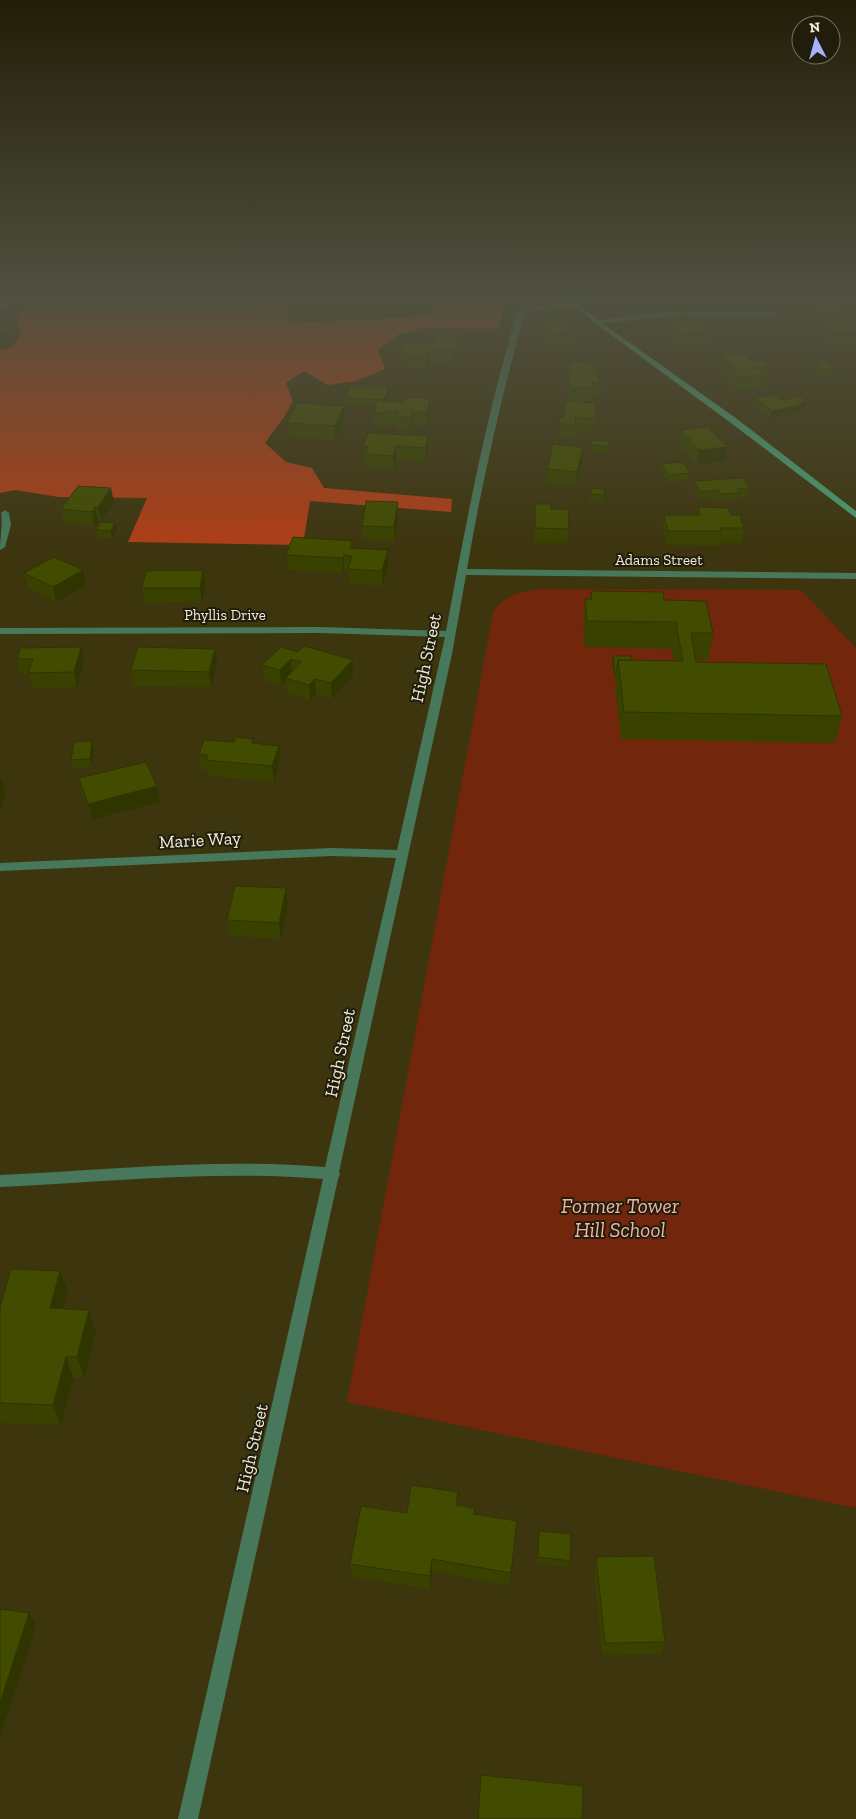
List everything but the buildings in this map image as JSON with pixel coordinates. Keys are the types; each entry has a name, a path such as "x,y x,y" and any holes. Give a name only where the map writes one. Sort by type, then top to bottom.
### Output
{"main road":[{"path":"677,380 734,421 856,515"}],"street":[{"name":"High Street","path":"188,1819 451,634 475,496 502,380"},
{"path":"0,547 7,525 5,514"},
{"name":"Adams Street","path":"461,572 623,576 856,576"},
{"name":"Phyllis Drive","path":"0,631 320,630 451,634"},
{"name":"Marie Way","path":"0,867 332,852 402,854"},
{"path":"0,1180 245,1170 332,1174"}],"green space":[{"name":"Former Tower Hill School","path":"539,589 801,590 856,648 856,1508 347,1402 493,613 501,602 507,598 525,591"}],"shaded area":[{"path":"0,380 291,380 286,383 293,401 265,443 286,462 312,468 324,488 452,499 451,512 310,501 303,545 128,542 147,498 59,497 15,490 0,493"},
{"path":"319,380 359,380 356,381 328,385"}]}
